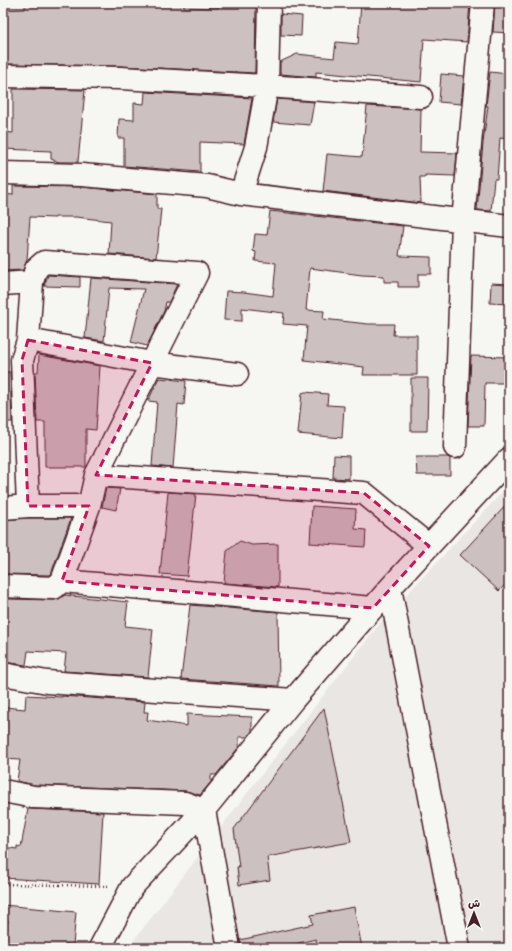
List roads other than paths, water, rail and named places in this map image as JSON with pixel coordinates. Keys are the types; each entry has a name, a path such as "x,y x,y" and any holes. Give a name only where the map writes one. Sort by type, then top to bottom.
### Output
{"street":[{"path":"241,194 256,147 267,86 270,3"},
{"path":"455,447 463,221 483,3"},
{"path":"3,76 120,78 267,86 421,97"},
{"path":"3,173 82,174 207,186 241,194 509,226"},
{"path":"3,586 54,588 62,581 89,506 96,475 197,273 44,262 36,269 32,282 18,354 28,506"},
{"path":"3,284 32,282"},
{"path":"18,354 152,363 237,374"},
{"path":"100,948 132,887 204,810 293,700 390,588 509,459"},
{"path":"96,475 364,493 428,546"},
{"path":"3,508 28,506 89,506"},
{"path":"62,581 373,608"},
{"path":"390,588 459,948"},
{"path":"3,674 47,682 293,700"},
{"path":"3,791 34,798 184,803 204,810"},
{"path":"204,810 229,948"}]}
